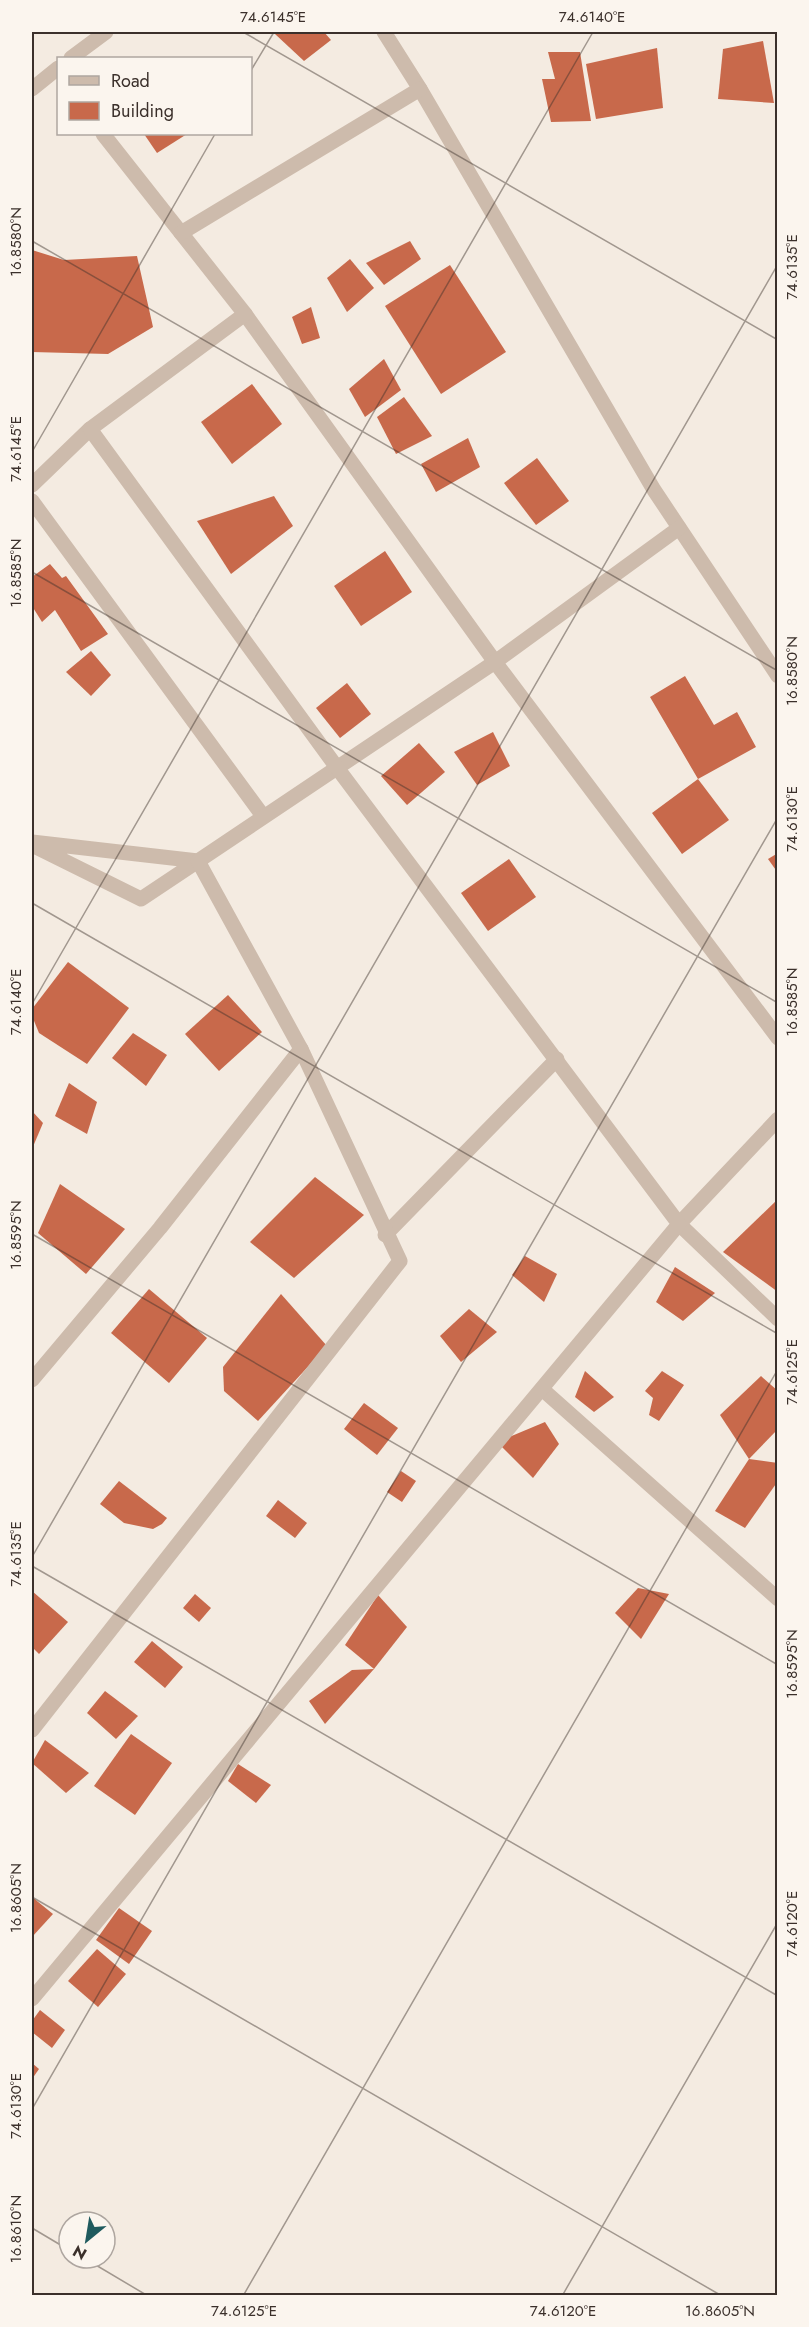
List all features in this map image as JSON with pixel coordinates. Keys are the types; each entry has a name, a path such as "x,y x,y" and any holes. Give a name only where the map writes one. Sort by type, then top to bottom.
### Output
{"street":[{"path":"72,57 106,32"},
{"path":"384,32 420,89 648,480 777,676"},
{"path":"32,90 57,72"},
{"path":"181,233 420,89"},
{"path":"104,135 245,314 495,662 777,1038"},
{"path":"32,485 90,429 245,314"},
{"path":"90,429 338,769 680,1224 777,1319"},
{"path":"32,501 263,816"},
{"path":"32,843 141,899 495,662 679,528"},
{"path":"32,843 198,861"},
{"path":"32,1730 400,1261 385,1235 301,1049 198,861"},
{"path":"32,1380 160,1228 301,1049"},
{"path":"385,1235 557,1059"},
{"path":"32,1999 680,1224 777,1119"},
{"path":"542,1389 777,1599"}],"building":[{"path":"279,32 324,32 331,40 304,61 275,34"},
{"path":"763,41 774,103 718,99 723,49"},
{"path":"657,48 663,108 596,119 586,64"},
{"path":"548,52 580,52 591,121 551,122 542,79 555,79"},
{"path":"145,135 185,135 157,153"},
{"path":"410,241 421,259 384,285 366,263"},
{"path":"32,250 64,260 137,256 153,327 108,354 32,352"},
{"path":"350,259 374,288 347,312 327,278"},
{"path":"450,265 506,352 441,394 385,306"},
{"path":"311,307 320,338 302,344 292,317"},
{"path":"384,359 401,390 365,417 349,389"},
{"path":"252,384 282,424 232,464 201,422"},
{"path":"404,397 432,436 396,454 377,417"},
{"path":"468,438 480,467 436,492 421,464"},
{"path":"537,458 569,501 536,525 504,483"},
{"path":"274,496 293,526 231,574 197,521"},
{"path":"385,551 412,592 361,626 334,586"},
{"path":"50,564 62,578 66,576 108,634 81,651 55,610 42,622 32,606 32,577"},
{"path":"91,651 111,675 91,696 66,672"},
{"path":"685,676 714,725 737,712 756,747 698,779 650,697"},
{"path":"347,683 371,714 340,738 316,708"},
{"path":"493,732 510,766 477,785 454,752"},
{"path":"419,743 445,772 407,805 381,776"},
{"path":"698,779 729,820 682,854 652,813"},
{"path":"778,853 778,873 768,859"},
{"path":"509,859 536,897 488,931 461,893"},
{"path":"68,962 129,1008 87,1064 39,1033 32,1016 32,1009"},
{"path":"228,995 262,1032 219,1071 185,1034"},
{"path":"133,1033 167,1055 146,1086 112,1058"},
{"path":"69,1083 97,1102 87,1134 55,1116"},
{"path":"32,1111 43,1123 32,1149"},
{"path":"315,1177 364,1215 294,1278 250,1242"},
{"path":"60,1184 125,1229 86,1274 38,1233"},
{"path":"778,1199 778,1292 723,1252"},
{"path":"525,1256 557,1274 544,1302 512,1275"},
{"path":"675,1267 715,1293 683,1321 656,1302"},
{"path":"149,1289 207,1338 169,1383 111,1333"},
{"path":"281,1294 327,1346 258,1421 224,1391 223,1367"},
{"path":"469,1309 497,1332 461,1362 440,1336"},
{"path":"585,1371 614,1397 594,1412 575,1397"},
{"path":"662,1371 684,1385 659,1421 649,1415 653,1398 645,1391"},
{"path":"761,1376 778,1391 778,1429 749,1459 720,1415"},
{"path":"364,1403 398,1428 377,1455 344,1429"},
{"path":"545,1422 559,1444 533,1478 497,1442"},
{"path":"749,1459 778,1463 778,1481 745,1528 715,1511"},
{"path":"401,1471 416,1481 402,1502 387,1492"},
{"path":"119,1481 167,1518 162,1524 153,1529 124,1523 100,1504"},
{"path":"278,1500 307,1523 295,1538 266,1516"},
{"path":"638,1588 669,1594 641,1639 615,1613"},
{"path":"32,1591 68,1622 39,1654 32,1647"},
{"path":"195,1594 211,1608 199,1622 183,1608"},
{"path":"378,1595 407,1627 374,1669 345,1645"},
{"path":"152,1641 183,1667 165,1688 134,1662"},
{"path":"374,1669 325,1724 309,1701 352,1670"},
{"path":"105,1691 138,1716 116,1739 87,1713"},
{"path":"131,1734 172,1763 135,1815 94,1786"},
{"path":"45,1740 89,1773 66,1793 32,1763"},
{"path":"238,1764 271,1785 256,1803 228,1781"},
{"path":"32,1897 53,1914 32,1937"},
{"path":"119,1908 152,1931 129,1964 96,1940"},
{"path":"97,1949 126,1974 98,2007 68,1981"},
{"path":"40,2010 65,2030 52,2048 32,2032 32,2021"},
{"path":"32,2063 39,2069 32,2079"}]}
